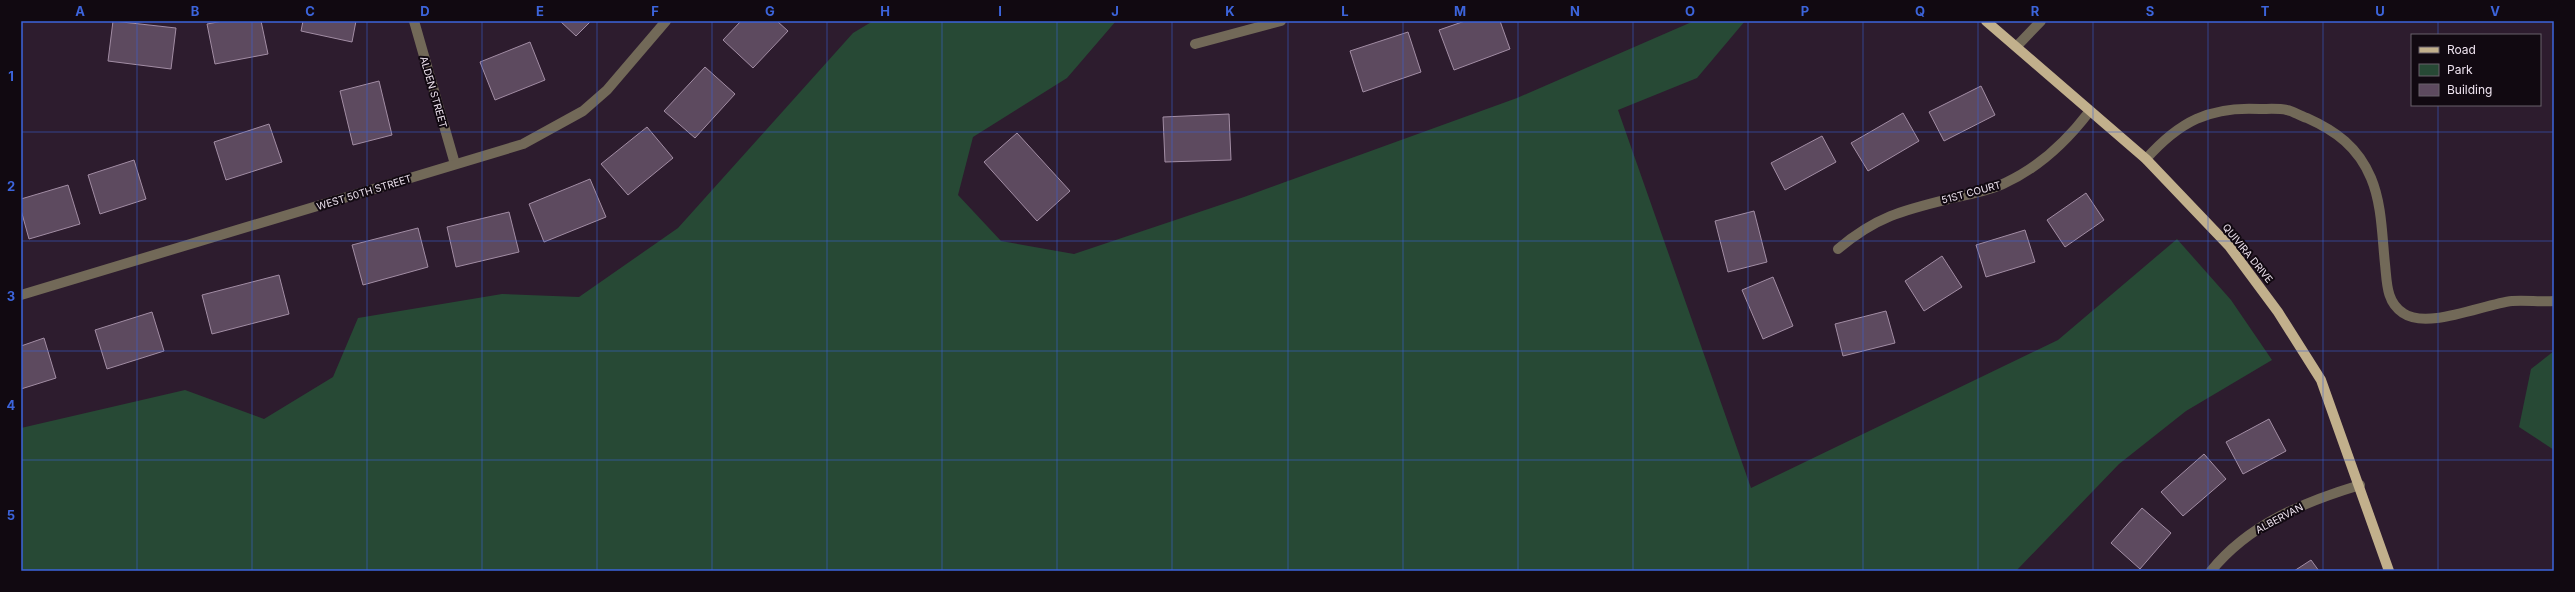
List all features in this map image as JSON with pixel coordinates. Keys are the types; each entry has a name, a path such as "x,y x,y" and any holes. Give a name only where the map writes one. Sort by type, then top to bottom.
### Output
{"main road":[{"name":"QUIVIRA DRIVE","path":"1986,21 2017,46 2089,112 2146,159 2229,246 2278,312 2321,380 2360,485 2389,571"}],"street":[{"name":"ALDEN STREET","path":"414,21 455,164"},
{"name":"WEST 50TH STREET","path":"21,295 523,144 583,111 607,90 666,21"},
{"path":"1195,44 1281,21"},
{"path":"2017,46 2041,21"},
{"path":"2146,159 2166,136 2189,122 2218,112 2248,108 2287,110 2322,125 2348,142 2362,159 2372,179 2378,206 2388,290 2393,304 2404,314 2420,318 2437,318 2511,301 2554,301"},
{"name":"51ST COURT","path":"1838,249 1862,229 1885,217 1913,207 2004,184 2036,167 2072,135 2089,112"},
{"name":"ALBERVAN","path":"2211,571 2226,552 2251,533 2280,516 2331,494 2360,485"}],"green space":[{"path":"873,21 1116,21 1067,78 973,137 958,195 1001,241 1074,254 1244,197 1517,98 1694,21 1745,21 1697,78 1618,110 1751,488 2058,340 2177,239 2231,300 2272,360 2186,411 2119,464 2016,571 21,571 21,428 185,390 264,419 333,377 358,318 502,294 579,297 678,228 853,33"},
{"path":"2554,351 2554,450 2519,427 2531,369"}],"building":[{"path":"113,21 176,28 171,69 108,61"},
{"path":"223,21 261,21 268,54 215,64 207,24"},
{"path":"303,21 356,21 352,42 301,31"},
{"path":"560,21 591,21 576,36"},
{"path":"741,21 777,21 788,31 753,68 723,40"},
{"path":"1465,21 1500,21 1510,49 1454,70 1439,30"},
{"path":"1408,32 1421,72 1363,92 1350,51"},
{"path":"530,42 545,80 495,100 480,62"},
{"path":"705,67 735,94 695,138 664,111"},
{"path":"379,81 392,135 353,145 340,91"},
{"path":"1981,86 1995,115 1944,141 1929,112"},
{"path":"1903,113 1919,141 1868,171 1851,143"},
{"path":"1229,114 1231,160 1165,162 1163,117"},
{"path":"269,124 282,162 226,180 214,142"},
{"path":"647,127 673,158 628,195 601,164"},
{"path":"1017,133 1070,191 1037,221 984,162"},
{"path":"1822,136 1836,162 1785,190 1771,163"},
{"path":"134,160 146,199 100,214 88,175"},
{"path":"590,179 606,217 544,242 529,204"},
{"path":"68,185 80,224 29,239 21,210 21,199"},
{"path":"2086,193 2104,220 2065,247 2047,220"},
{"path":"1754,211 1767,262 1728,272 1715,221"},
{"path":"509,212 519,252 456,267 447,227"},
{"path":"418,228 428,267 363,285 352,245"},
{"path":"2025,230 2035,262 1986,277 1976,245"},
{"path":"1942,256 1962,287 1924,311 1905,281"},
{"path":"279,275 289,314 212,334 202,295"},
{"path":"1773,277 1793,326 1763,339 1742,290"},
{"path":"1886,311 1895,343 1843,356 1835,324"},
{"path":"152,312 164,351 107,369 95,330"},
{"path":"44,338 56,378 21,389 21,346"},
{"path":"2269,419 2286,451 2243,474 2226,442"},
{"path":"2204,454 2226,479 2183,516 2161,492"},
{"path":"2142,508 2171,533 2140,569 2111,543"},
{"path":"2311,560 2319,571 2294,571"}]}
